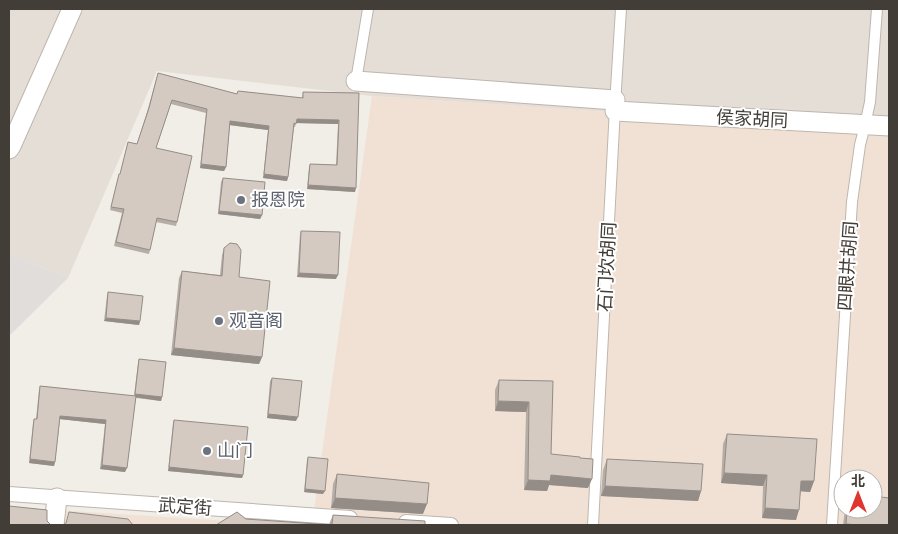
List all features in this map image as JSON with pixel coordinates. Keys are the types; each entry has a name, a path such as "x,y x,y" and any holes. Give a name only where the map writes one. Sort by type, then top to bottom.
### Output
{"street":[{"path":"9,148 72,9"},
{"name":"侯家胡同","path":"356,81 615,106 889,126"},
{"name":"武定街","path":"9,494 362,519"},
{"path":"54,525 57,498"},
{"path":"392,521 451,525"}],"lane":[{"path":"356,81 368,9"},
{"name":"石门坎胡同","path":"593,525 621,9"},
{"name":"四眼井胡同","path":"832,525 852,202 860,145 870,102 877,9"}],"shaded area":[{"path":"9,9 889,9 889,131 372,96 157,71 68,278 9,254"},
{"path":"372,96 889,131 889,525 312,525"},
{"path":"9,254 68,278 9,336"},
{"path":"9,507 293,525 9,525"}],"building":[{"path":"158,73 237,94 238,91 303,98 303,92 359,93 356,188 308,185 310,164 337,165 339,120 297,119 296,124 294,123 288,177 264,174 269,126 230,121 226,167 201,164 207,109 172,100 156,148 192,156 177,222 157,218 150,250 116,242 124,209 111,207 119,174 128,142 137,144"},
{"name":"报恩院","path":"223,178 265,182 262,215 219,211"},
{"path":"301,231 340,232 338,275 299,273"},
{"name":"观音阁","path":"230,243 237,244 241,250 239,277 270,281 262,357 174,348 182,271 222,276 224,248"},
{"path":"108,292 143,296 140,321 106,318"},
{"path":"139,359 166,362 162,397 135,394"},
{"path":"272,378 302,381 298,417 268,414"},
{"path":"499,380 553,381 551,454 593,459 592,479 551,475 550,481 528,480 529,402 498,401"},
{"path":"40,386 136,396 127,468 102,465 106,420 60,416 55,462 30,459 34,419 37,419"},
{"name":"山门","path":"174,420 248,427 243,475 169,467"},
{"path":"727,434 817,439 814,481 801,481 799,510 765,508 767,475 724,473"},
{"path":"308,457 328,459 325,491 305,489"},
{"path":"607,459 703,464 701,491 605,486"},
{"path":"337,474 429,483 427,504 335,498"},
{"path":"883,497 889,498 889,525 846,524 846,519 883,519"},
{"path":"9,506 47,510 47,521 51,525 9,525"},
{"path":"69,512 128,519 133,525 63,525 66,523"},
{"path":"237,512 246,519 332,525 216,525"},
{"path":"333,515 425,521 425,525 332,525"}],"place":[{"name":"报恩院","path":"241,200"},
{"name":"观音阁","path":"219,321"},
{"name":"山门","path":"207,451"}]}
